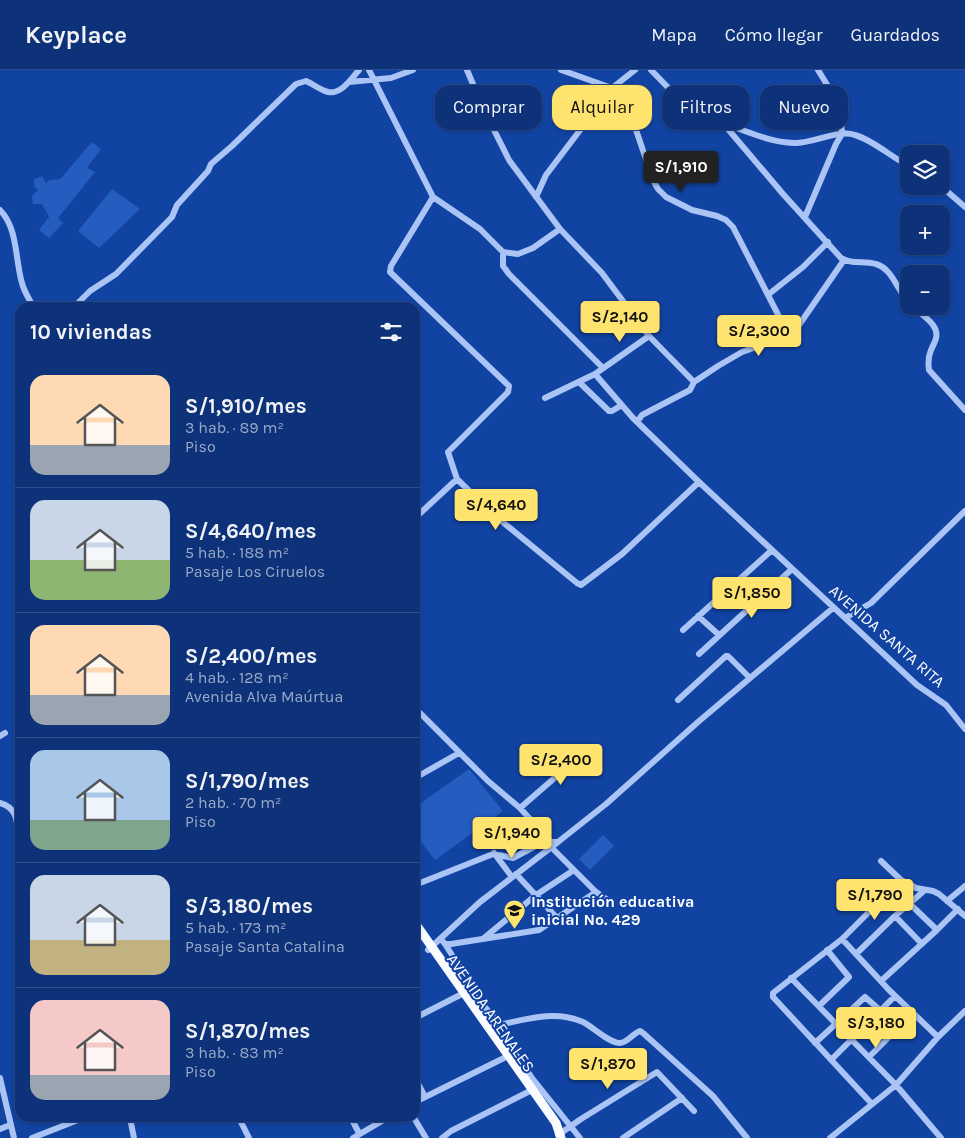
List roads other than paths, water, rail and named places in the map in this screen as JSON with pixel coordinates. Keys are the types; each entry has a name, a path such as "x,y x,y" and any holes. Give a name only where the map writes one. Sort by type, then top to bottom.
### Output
{"main road":[{"path":"420,931 430,948"},
{"name":"AVENIDA ARENALES","path":"420,937 430,948 504,1058 561,1136"},
{"path":"462,994 554,1125"}],"street":[{"path":"79,302 90,291 116,274 172,217 178,205 208,171 211,164 296,84 306,82 328,92 334,92 340,90 360,70"},
{"path":"369,70 433,197 480,229 503,252 518,254 533,248 560,228"},
{"path":"349,82 375,81 391,78 413,70"},
{"path":"467,70 484,110 509,160 560,228 602,273 649,336 694,382"},
{"path":"561,70 604,85"},
{"path":"616,85 636,70"},
{"path":"651,70 666,85"},
{"path":"805,217 842,134 840,106 818,70"},
{"path":"536,197 546,175 580,130"},
{"path":"636,130 653,180 666,197 692,210 717,216 726,220 734,227 787,332"},
{"path":"729,130 844,260 876,264 891,276 900,292"},
{"path":"743,130 770,140 795,143 842,134 855,134 870,141 900,162"},
{"path":"950,194 965,207"},
{"path":"433,197 390,266 390,272 509,386 508,392 448,452 457,479 494,515 579,584 584,583 622,554 699,482"},
{"path":"0,210 6,216 11,228 22,282 31,302"},
{"path":"769,294 803,267 828,242"},
{"path":"503,252 503,266 509,274 603,368"},
{"path":"637,422 642,415 690,390 694,382 742,352 773,341 798,325 805,318 817,296 844,260"},
{"path":"923,315 931,322 936,332 935,343 929,357 929,370 965,410"},
{"path":"545,398 594,374 649,336"},
{"name":"AVENIDA SANTA RITA","path":"594,374 637,422 699,482 916,684 946,705 965,729"},
{"path":"579,382 609,411 622,405"},
{"path":"420,513 457,479"},
{"path":"845,618 871,603 965,511"},
{"path":"683,630 772,550"},
{"path":"699,654 792,569"},
{"path":"430,948 443,941 480,902 553,843 606,804 833,608"},
{"path":"698,616 719,635"},
{"path":"678,700 726,656 750,678"},
{"path":"420,718 439,731 488,781 520,808 553,843 574,870 596,892 609,901"},
{"path":"520,808 589,748"},
{"path":"420,775 459,752"},
{"path":"0,804 10,807 14,811 15,817"},
{"path":"420,884 494,854 513,858 543,842 553,843"},
{"path":"494,854 557,918"},
{"path":"881,861 910,886 939,894 965,916"},
{"path":"483,939 536,895 574,870"},
{"path":"872,1104 773,997 774,992 842,939 901,880"},
{"path":"947,901 965,886"},
{"path":"856,954 925,890"},
{"path":"443,941 483,939 540,930 596,892"},
{"path":"910,904 937,930"},
{"path":"881,981 958,909"},
{"path":"895,916 922,944"},
{"path":"842,939 895,996 938,1038"},
{"path":"443,941 459,966 470,991 493,1016 503,1036 532,1078 580,1138"},
{"path":"819,1006 849,977 827,950"},
{"path":"791,978 896,1085 941,1138"},
{"path":"420,1015 462,994"},
{"path":"831,1060 895,996"},
{"path":"816,1043 865,997 881,1011"},
{"path":"830,1138 896,1085 965,1011"},
{"path":"499,1025 547,1015 581,1021 604,1036 620,1043 640,1031 712,1096 747,1138"},
{"path":"869,1057 896,1030"},
{"path":"420,1100 504,1058"},
{"path":"561,1136 571,1126 657,1072 694,1111"},
{"path":"0,1078 14,1138"},
{"path":"420,1088 425,1097"},
{"path":"442,1138 451,1131 528,1092"},
{"path":"623,1138 682,1098"},
{"path":"32,1138 73,1122"},
{"path":"131,1122 134,1138"},
{"path":"241,1122 249,1138"},
{"path":"353,1122 359,1133"},
{"path":"353,1138 380,1122"},
{"path":"416,1122 426,1138"},
{"path":"0,1129 10,1125"}],"place":[{"name":"Institución educativa inicial No. 429","path":"515,929"}]}
